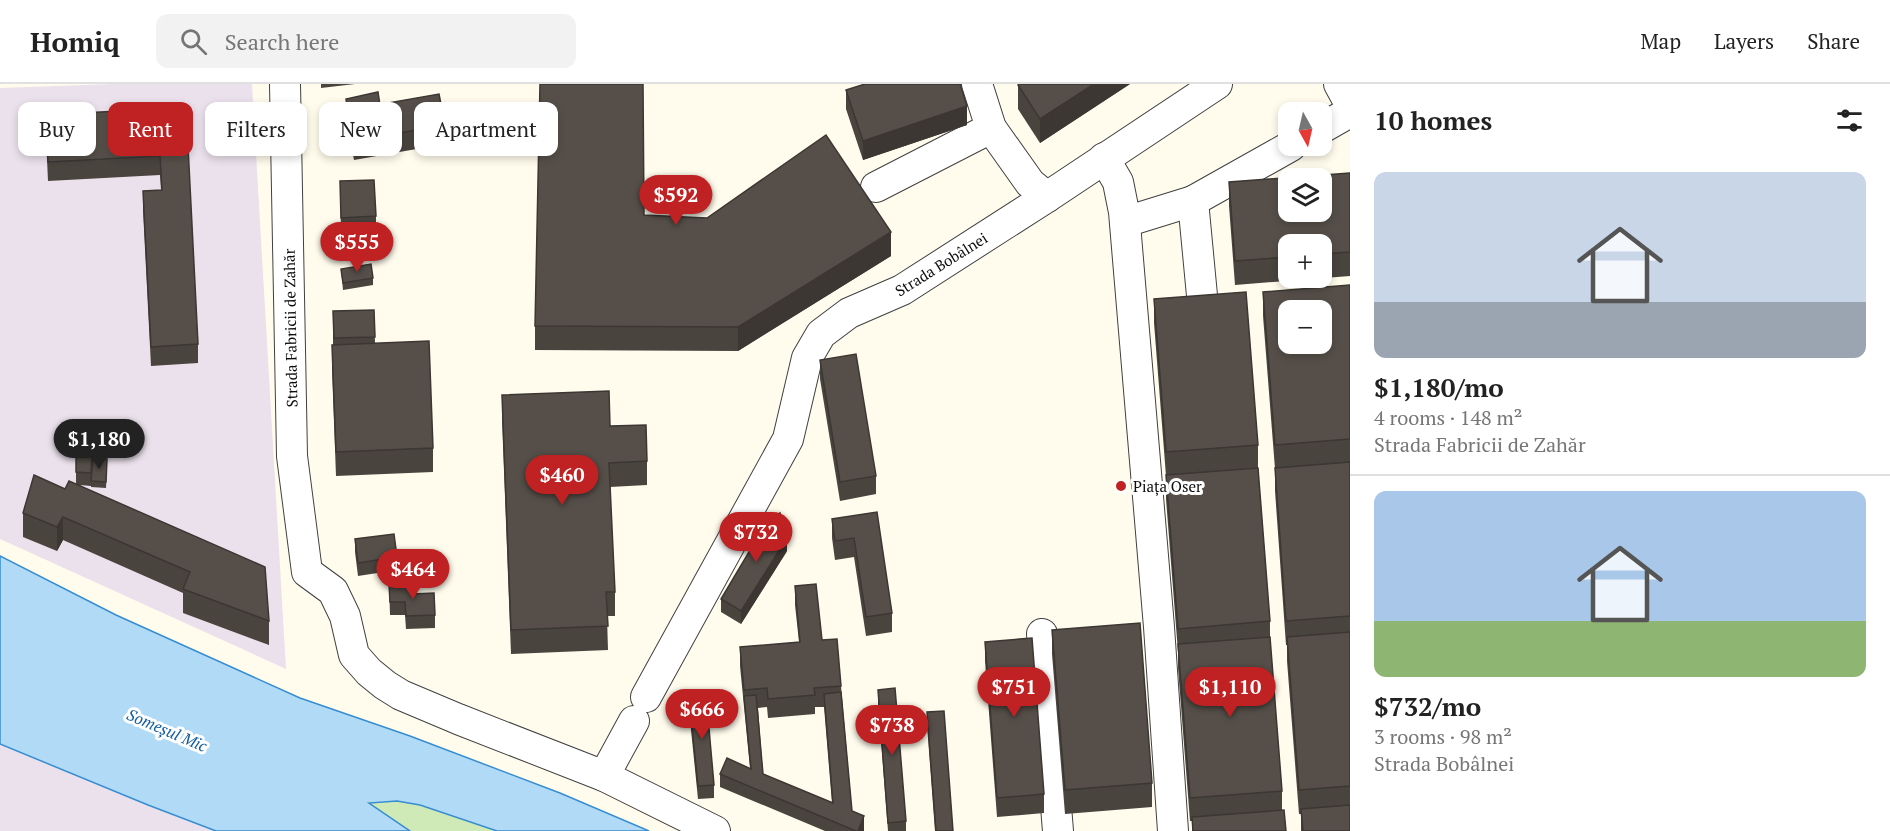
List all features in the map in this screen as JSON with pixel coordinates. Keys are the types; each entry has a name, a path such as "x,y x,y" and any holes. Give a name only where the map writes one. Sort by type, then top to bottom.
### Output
{"street":[{"name":"Strada Fabricii de Zahăr","path":"285,84 292,456 307,572 333,591 345,616 354,655 385,685 401,695 448,715 604,776"},
{"path":"977,84 992,128 1030,183 1047,197"},
{"name":"Strada Bobâlnei","path":"604,776 788,439 807,358 821,334 849,313 902,290 1217,84"},
{"path":"1339,84 1350,104"},
{"path":"1332,122 1350,112"},
{"path":"876,187 992,128"},
{"path":"1125,222 1193,201 1278,153"},
{"path":"1104,158 1118,182 1125,222 1148,490 1173,831"},
{"path":"1193,201 1203,306"},
{"path":"1042,634 1058,831"},
{"path":"604,776 715,831"}],"shaded area":[{"path":"112,84 252,84 253,102 205,102 205,156 256,156 286,669 0,539 0,88"},
{"path":"0,744 148,805 216,831 0,831"}],"green space":[{"path":"397,801 420,805 497,831 410,831 368,802"}],"water":[{"name":"Someșul Mic","path":"0,556 116,615 300,698 410,736 560,793 649,831 497,831 420,805 397,801 369,803 410,831 216,831 0,744"}],"building":[{"path":"540,84 643,84 644,215 707,218 826,135 891,232 738,327 535,326 539,156 558,156 558,102 540,102"},
{"path":"865,84 960,84 967,106 863,141 846,90"},
{"path":"1019,84 1094,84 1040,119"},
{"path":"378,92 380,102 346,102 346,99"},
{"path":"439,94 441,102 414,102 414,130 402,133 402,102 394,102"},
{"path":"96,112 108,112 108,156 160,156 48,162 48,156 96,156"},
{"path":"160,156 189,156 198,344 151,347 143,191 162,190"},
{"path":"1350,173 1350,252 1332,253 1332,234 1278,234 1278,258 1235,261 1229,182 1278,178 1278,222 1332,222 1332,174"},
{"path":"374,180 376,216 341,218 340,181"},
{"path":"371,264 373,278 343,283 341,269"},
{"path":"1350,285 1350,439 1275,445 1263,292"},
{"path":"1246,292 1258,445 1166,452 1154,299"},
{"path":"374,310 375,337 334,338 333,311"},
{"path":"429,341 433,448 336,452 332,345"},
{"path":"856,354 876,476 840,482 820,360"},
{"path":"609,391 610,426 646,425 647,461 609,463 615,592 606,592 608,626 511,630 502,395"},
{"path":"76,443 93,444 91,473 76,472"},
{"path":"93,458 107,459 106,482 91,481"},
{"path":"1350,462 1350,616 1286,621 1275,468"},
{"path":"1258,468 1270,621 1178,629 1166,475"},
{"path":"34,475 65,489 69,481 265,567 269,621 183,589 190,572 63,517 57,527 23,513"},
{"path":"877,512 892,613 866,617 854,538 835,541 832,519"},
{"path":"780,513 787,538 741,611 721,599 768,520"},
{"path":"394,534 397,557 358,563 355,539"},
{"path":"411,583 411,594 434,593 435,615 406,616 405,602 390,602 389,584"},
{"path":"816,584 822,640 837,639 841,686 814,688 815,695 768,699 767,688 744,690 740,647 800,642 795,586"},
{"path":"1140,623 1152,783 1065,790 1052,630"},
{"path":"1350,632 1350,786 1299,790 1287,637"},
{"path":"1270,637 1282,791 1190,798 1178,644"},
{"path":"1032,638 1044,794 997,798 985,642"},
{"path":"895,688 906,821 888,823 878,690"},
{"path":"841,692 852,811 864,816 858,831 720,774 727,758 751,769 744,696 756,695 763,774 833,803 824,694"},
{"path":"706,695 714,785 698,786 689,697"},
{"path":"944,711 953,831 936,831 927,712"},
{"path":"1350,805 1350,831 1303,831 1301,809"},
{"path":"1284,810 1286,831 1193,831 1192,817"}],"place":[{"name":"Piața Oser","path":"1121,486"}]}
